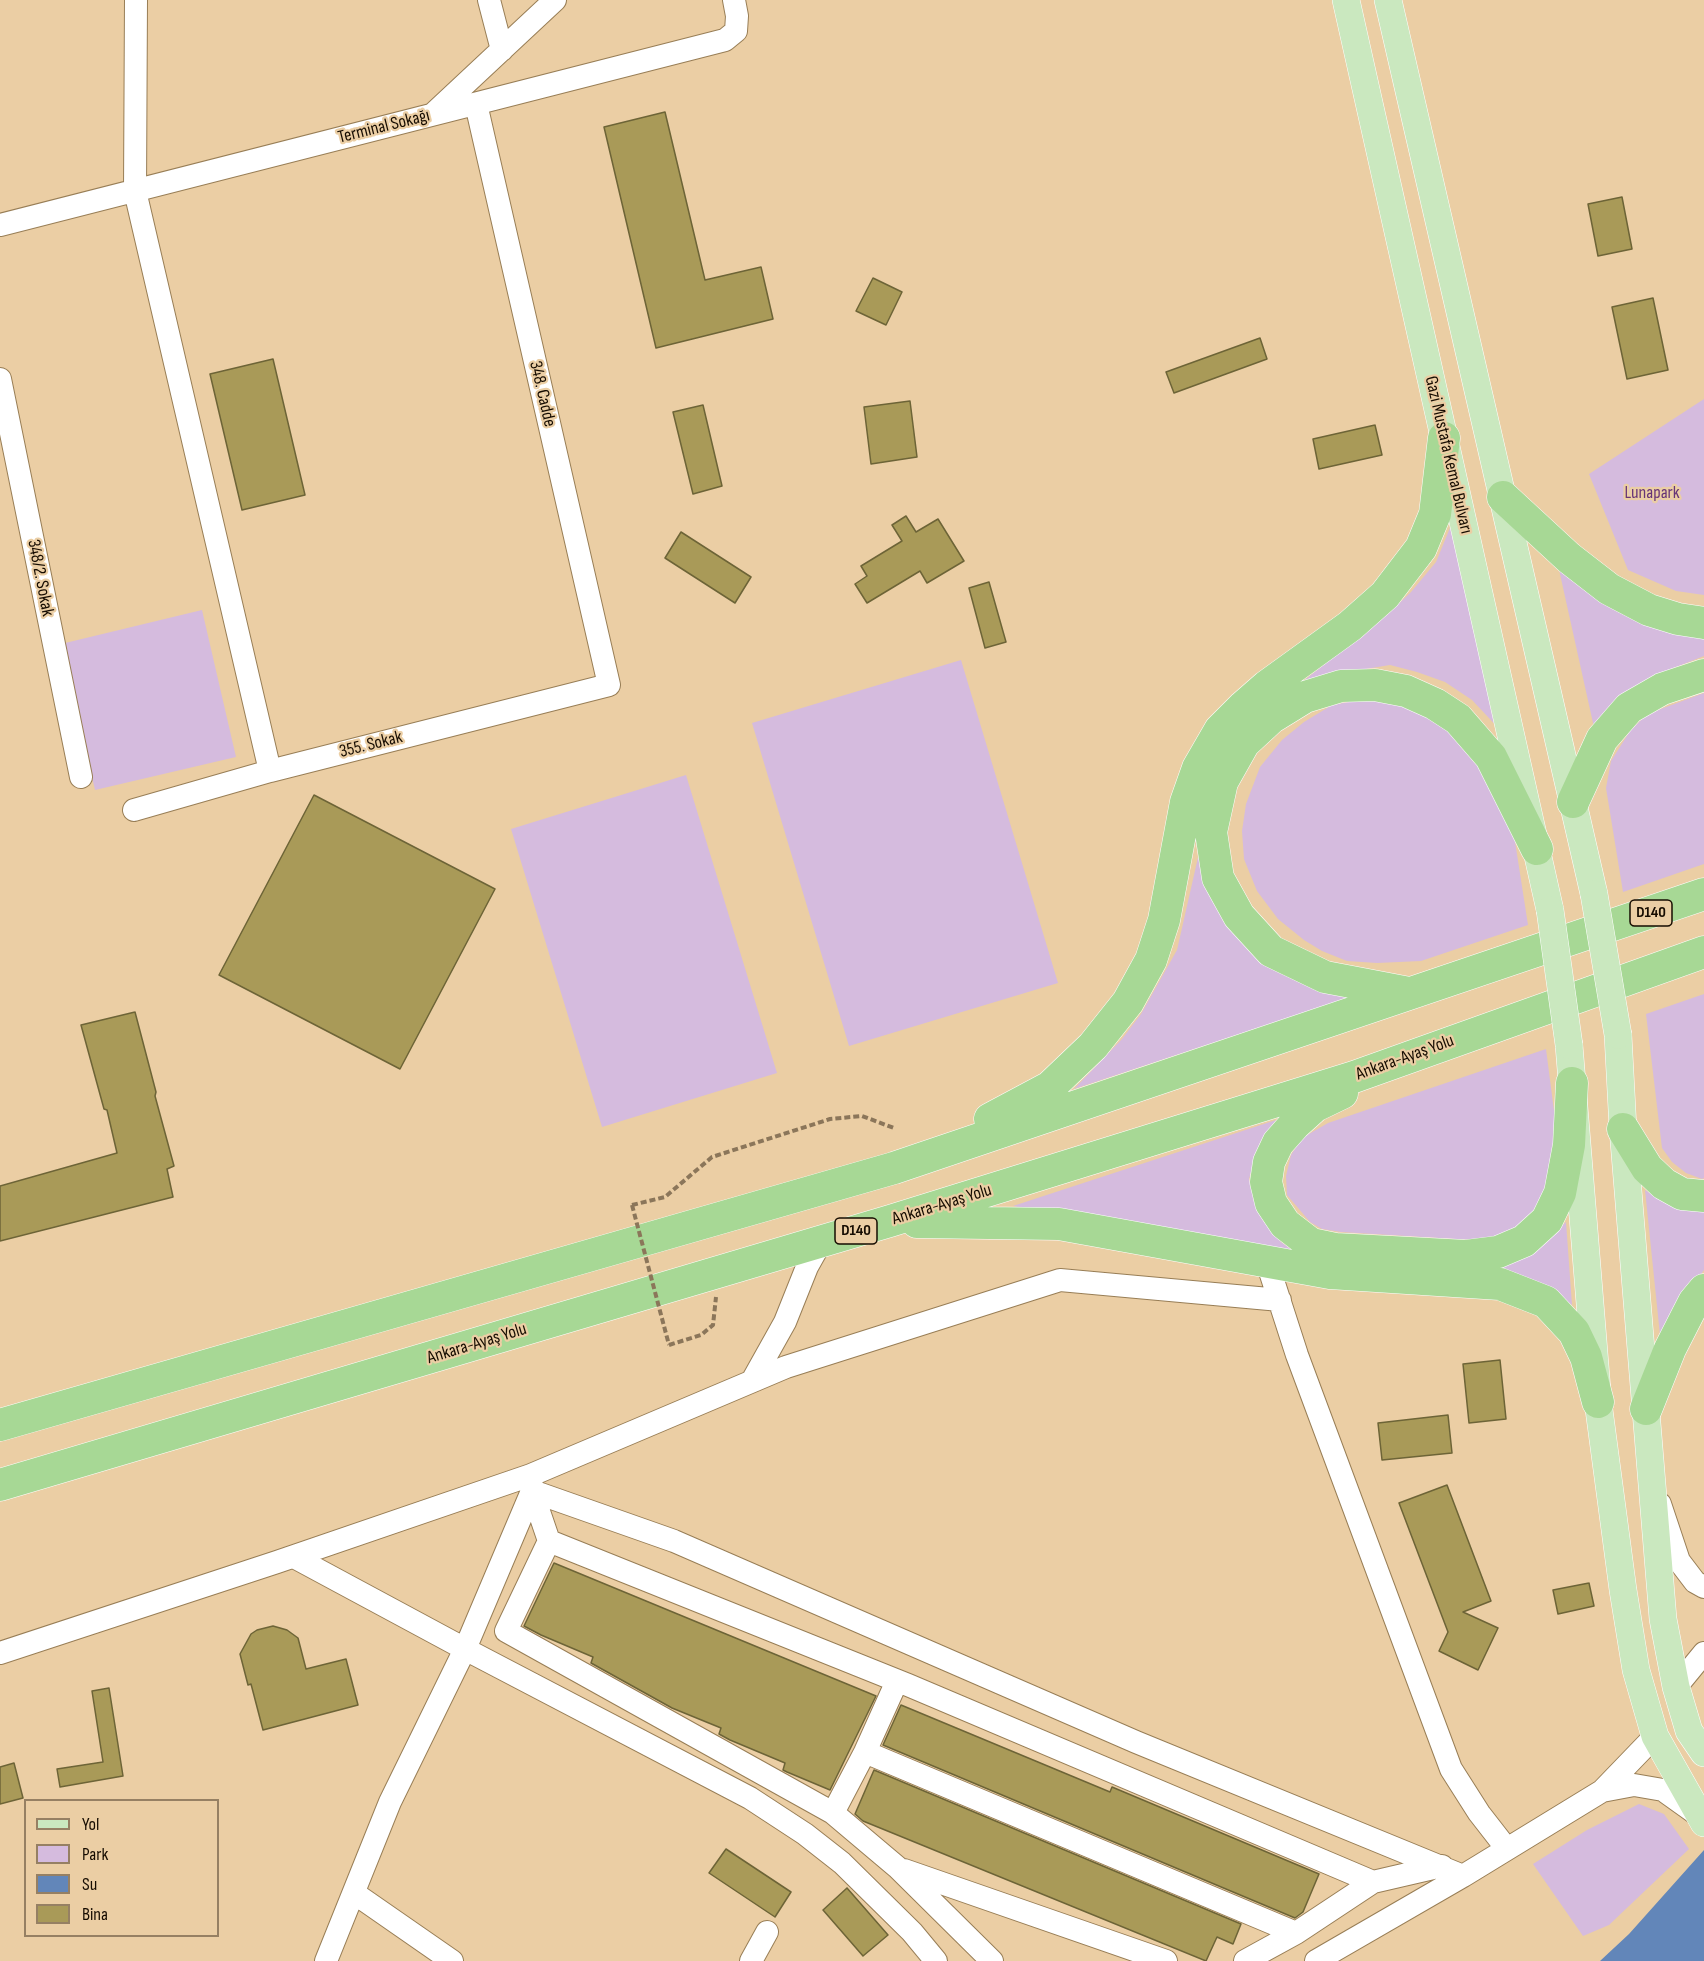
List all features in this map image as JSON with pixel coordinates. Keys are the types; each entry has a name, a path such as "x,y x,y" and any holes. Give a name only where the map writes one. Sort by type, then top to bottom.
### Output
{"highway":[{"path":"894,1168 1050,1087 1093,1046 1128,1002 1151,960 1164,920 1186,802 1198,768 1220,730 1243,706 1350,626 1385,595 1421,548 1435,514 1444,438"},
{"path":"1503,497 1569,558 1609,589 1649,610 1678,619 1704,622"},
{"path":"1573,802 1602,739 1629,708 1662,689 1704,675"},
{"path":"1410,993 1324,977 1271,951 1239,916 1218,878 1211,832 1221,782 1244,743 1271,718 1305,697 1341,686 1375,685 1406,691 1435,704 1458,719 1491,757 1537,849"},
{"name":"D140","path":"0,1425 894,1168 1704,894"},
{"name":"Ankara-Ayaş Yolu","path":"0,1485 821,1242 1343,1081 1699,955"},
{"path":"1421,1053 1315,1106 1278,1143 1269,1162 1266,1182 1271,1203 1285,1224 1311,1244 1335,1249 1466,1256 1498,1252 1524,1241 1547,1220 1560,1193 1569,1145 1572,1083"},
{"path":"1623,1129 1647,1168 1664,1184 1682,1194 1704,1196"},
{"path":"890,1221 1059,1224 1330,1273 1500,1284 1546,1302 1574,1332 1587,1357 1598,1402"},
{"path":"1646,1409 1670,1348 1694,1302 1704,1290"}],"main road":[{"name":"Gazi Mustafa Kemal Bulvarı","path":"1346,0 1550,910 1569,1045 1598,1402 1636,1670 1654,1736 1701,1819"},
{"path":"1388,0 1594,894 1618,1035 1623,1129 1663,1619 1676,1687 1689,1731 1704,1753"}],"street":[{"path":"136,0 135,191 270,771"},
{"path":"489,0 502,50"},
{"path":"431,115 555,0"},
{"name":"Terminal Sokağı","path":"0,225 725,40 735,31 737,16 734,0"},
{"name":"348. Cadde","path":"476,104 609,685"},
{"name":"348/2. Sokak","path":"0,379 81,777"},
{"name":"355. Sokak","path":"134,810 270,771 609,685"},
{"path":"752,1381 785,1322 807,1267 821,1242"},
{"path":"1267,1262 1302,1366 1451,1769 1479,1813 1507,1849"},
{"path":"0,1653 531,1483 786,1367 1060,1281 1280,1300"},
{"path":"1650,1476 1679,1562 1695,1582 1704,1587"},
{"path":"531,1483 549,1541 506,1631 833,1813 897,1867 992,1961"},
{"path":"326,1961 390,1802 465,1650 531,1483"},
{"path":"531,1483 674,1541 1136,1742 1463,1876"},
{"path":"549,1541 897,1681 1373,1882"},
{"path":"294,1557 465,1650 750,1798 806,1834 842,1863 912,1932 936,1961"},
{"path":"1676,1687 1704,1653"},
{"path":"833,1813 866,1752 897,1681"},
{"path":"1316,1961 1463,1876 1602,1791 1654,1736"},
{"path":"866,1752 1296,1933"},
{"path":"1602,1791 1634,1785 1663,1790 1701,1819"},
{"path":"1245,1961 1296,1933 1373,1882 1442,1866"},
{"path":"897,1867 1167,1961"},
{"path":"354,1893 452,1961"},
{"path":"751,1961 767,1932"}],"path":[{"path":"716,1297 713,1325 701,1335 669,1346 632,1205 664,1197 712,1157 830,1119 862,1116 894,1128"}],"green space":[{"name":"Lunapark","path":"1704,399 1704,595 1676,591 1628,570 1589,474"},
{"path":"1454,518 1503,733 1472,700 1445,682 1390,665 1329,675 1273,705 1388,614 1411,592 1436,562"},
{"path":"1556,556 1704,632 1704,656 1651,677 1624,698 1595,732"},
{"path":"202,610 236,757 95,790 61,644"},
{"path":"961,660 1058,983 849,1046 752,723"},
{"path":"1704,693 1704,864 1623,892 1606,788 1611,761 1630,731 1643,718"},
{"path":"1360,700 1391,700 1423,708 1465,741 1512,822 1528,925 1421,961 1377,963 1347,961 1322,951 1304,940 1278,919 1257,891 1244,859 1242,831 1246,804 1260,767 1282,740 1304,722 1332,705"},
{"path":"686,775 777,1073 602,1127 511,829"},
{"path":"1199,853 1231,911 1357,995 1074,1089 1122,1039 1141,1014 1177,950"},
{"path":"1704,994 1704,1178 1702,1179 1686,1173 1672,1162 1662,1148 1646,1014"},
{"path":"1546,1049 1560,1157 1545,1195 1531,1214 1511,1231 1488,1241 1322,1229 1310,1222 1287,1195 1286,1176 1291,1155 1302,1138 1328,1123"},
{"path":"1276,1120 1260,1143 1249,1179 1254,1199 1267,1223 1281,1242 1301,1256 1013,1206"},
{"path":"1645,1190 1665,1202 1704,1208 1704,1270 1660,1335"},
{"path":"1566,1222 1572,1305 1555,1293 1482,1269 1540,1247"},
{"path":"1639,1804 1664,1814 1689,1849 1609,1925 1583,1936 1533,1864 1587,1830"}],"water":[{"path":"1704,1850 1704,1961 1600,1961 1629,1934"}],"building":[{"path":"665,112 705,280 761,267 773,319 656,348 604,127"},
{"path":"1622,197 1632,249 1598,256 1588,204"},
{"path":"873,278 902,292 886,325 856,311"},
{"path":"1653,298 1668,370 1627,379 1612,307"},
{"path":"1260,338 1267,359 1174,393 1166,372"},
{"path":"273,359 305,495 242,510 210,374"},
{"path":"910,401 917,457 871,464 864,407"},
{"path":"703,405 722,486 693,494 673,412"},
{"path":"1375,425 1382,455 1319,469 1313,439"},
{"path":"906,516 916,532 938,519 964,561 927,583 920,571 867,603 855,584 867,576 861,566 902,541 892,525"},
{"path":"681,532 751,577 735,603 665,558"},
{"path":"989,582 1006,642 985,648 969,588"},
{"path":"314,795 495,889 400,1069 219,975"},
{"path":"135,1012 174,1166 167,1169 173,1197 0,1241 0,1186 117,1153 107,1110 104,1109 81,1025"},
{"path":"1500,1360 1506,1419 1469,1423 1463,1364"},
{"path":"1448,1415 1452,1453 1382,1460 1378,1423"},
{"path":"1447,1485 1491,1601 1463,1612 1498,1628 1478,1670 1439,1651 1448,1632 1399,1503"},
{"path":"554,1563 876,1696 830,1790 783,1770 785,1763 730,1740 719,1734 721,1728 672,1708 591,1663 593,1657 524,1626"},
{"path":"1589,1583 1594,1606 1558,1614 1553,1590"},
{"path":"273,1626 287,1630 298,1638 306,1669 346,1659 358,1705 263,1730 251,1684 248,1685 240,1654 251,1634"},
{"path":"109,1688 123,1776 60,1787 57,1769 103,1762 92,1691"},
{"path":"901,1705 1110,1792 1112,1787 1319,1874 1303,1912 1295,1918 883,1745"},
{"path":"14,1763 23,1798 0,1804 0,1767"},
{"path":"874,1770 1241,1924 1233,1944 1217,1937 1206,1961 863,1821 855,1814"},
{"path":"726,1849 791,1892 775,1917 709,1873"},
{"path":"847,1888 888,1935 863,1956 823,1910"}]}
